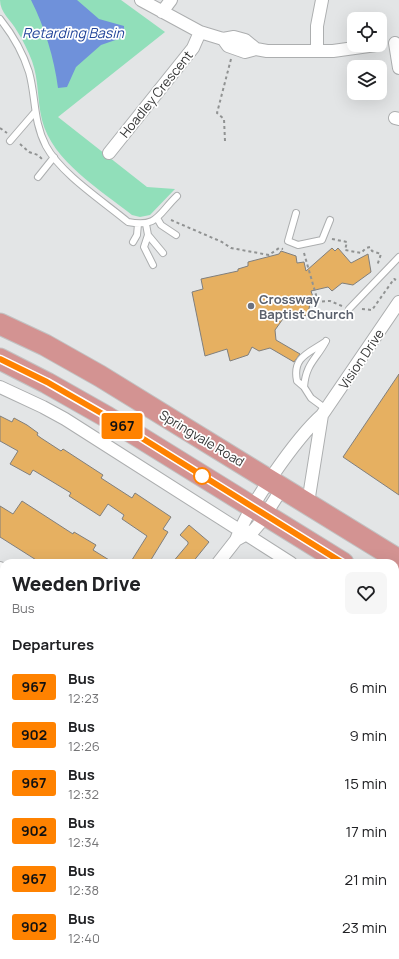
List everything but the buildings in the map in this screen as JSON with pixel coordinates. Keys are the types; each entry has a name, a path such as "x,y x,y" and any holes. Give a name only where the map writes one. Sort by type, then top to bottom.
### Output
{"highway":[{"name":"Springvale Road","path":"0,324 90,370 397,559"},
{"path":"0,359 70,395 337,559"}],"street":[{"path":"141,0 200,32 223,39 228,46 240,50 333,50 347,48"},
{"path":"162,12 171,0"},
{"path":"317,50 317,26 322,0"},
{"name":"Hoadley Crescent","path":"109,153 193,48 200,32"},
{"path":"387,43 397,42 399,68"},
{"name":"Vision Drive","path":"221,559 259,511 277,484 312,424 324,412 399,302"},
{"path":"0,387 59,416 241,535 284,559"},
{"name":"Vision Drive","path":"308,503 324,412"}],"lane":[{"path":"0,19 12,33 29,72 37,124 46,145 57,163 128,222 146,224 157,218 177,196"},
{"path":"10,141 35,112"},
{"path":"38,177 54,157"},
{"path":"296,213 288,241 298,245 322,240 330,220"},
{"path":"157,218 161,225 176,235"},
{"path":"133,242 137,234 138,224"},
{"path":"146,224 148,235 144,247 153,265"},
{"path":"148,235 163,253"},
{"path":"349,309 379,276 399,257"},
{"path":"304,387 307,367 321,351 326,341 312,349 300,360 296,373 297,381 304,387 311,398 324,412"}],"path":[{"path":"225,141 224,119 217,114 233,54"},
{"path":"203,234 231,248 269,255 279,248 285,250"},
{"path":"330,243 333,239 347,242 345,250 361,253 366,248 370,247 372,251 381,254 375,273"},
{"path":"297,253 310,251"},
{"path":"304,252 318,302"}],"green space":[{"path":"0,0 121,0 165,32 58,117 147,187 175,189 150,215 140,217 132,215 79,174 56,149 47,135 42,120 36,75 32,61 15,27 4,13 0,5"}],"water":[{"name":"Retarding Basin","path":"31,0 77,0 99,19 124,26 124,37 101,45 76,67 67,87 58,88 48,43 41,21"}],"bus line":[{"name":"967","path":"0,359 47,382 108,417 337,559"}],"place":[{"name":"Crossway Baptist Church","path":"251,306"}]}
